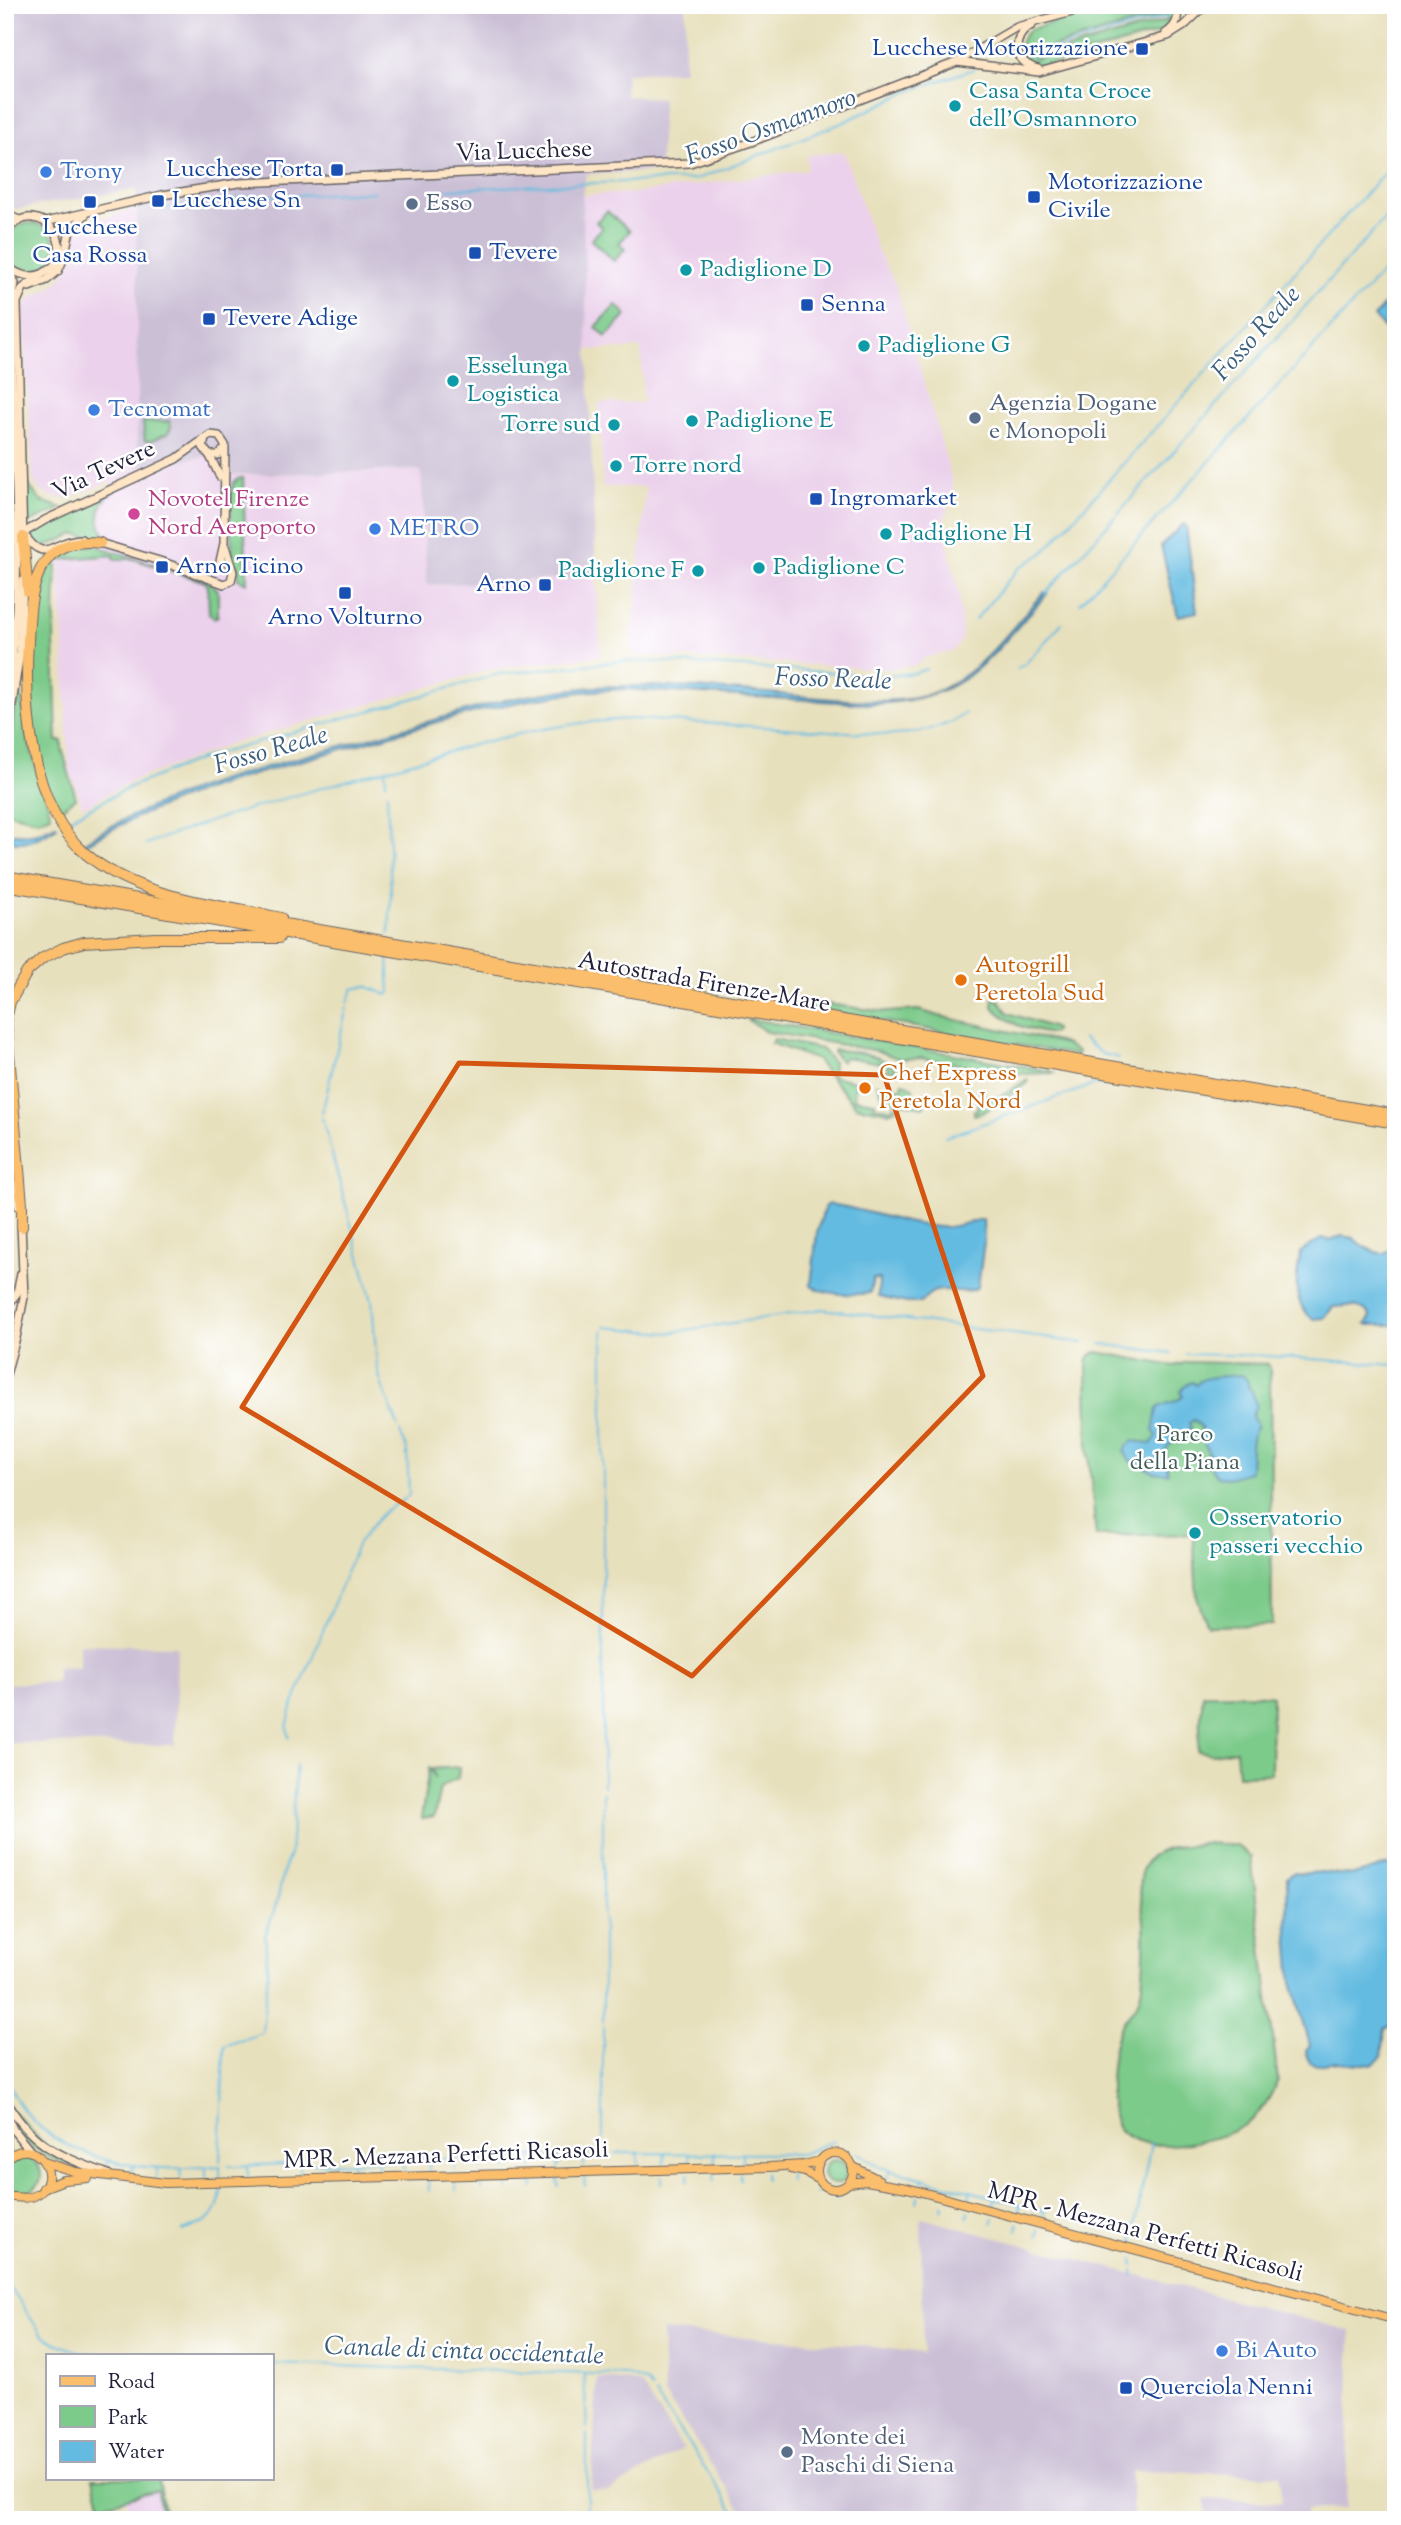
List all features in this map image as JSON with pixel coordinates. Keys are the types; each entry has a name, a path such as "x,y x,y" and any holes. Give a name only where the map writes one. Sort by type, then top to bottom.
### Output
{"highway":[{"path":"21,536 29,610"},
{"path":"100,543 71,545 48,560 34,580 29,610 26,671 29,729 38,769 55,813 76,845 98,863 121,876 176,896 397,948"},
{"name":"Autostrada Firenze-Mare","path":"5,876 1396,1124"},
{"name":"Autostrada Firenze-Mare","path":"5,885 1396,1115"},
{"path":"22,1227 6,1020 17,987 27,972 43,958 84,942 155,938 277,937 397,948"}],"main road":[{"name":"Via Lucchese","path":"20,220 29,218 45,222 175,192 239,183 690,163 957,62 1017,27 1098,5"},
{"path":"1153,40 1169,32 1176,24 1176,5"},
{"name":"Via Lucchese","path":"957,62 984,63 1029,72 1048,69 1177,31 1206,5"},
{"path":"1046,20 1024,30 1016,47 1020,58 1028,65 1034,69 1048,69"},
{"path":"5,205 8,215 20,220 6,231"},
{"path":"16,312 23,293 29,287 47,280 58,271 64,258 70,230 88,212"},
{"path":"5,750 22,629 16,312 20,292 55,263 58,254 57,235 62,226 77,214"},
{"path":"5,222 6,231"},
{"path":"45,222 57,235"},
{"path":"6,263 17,273 26,276 39,275 48,270"},
{"path":"5,708 16,626 21,536 17,523 11,344 15,283 6,263"},
{"path":"5,291 11,344"},
{"path":"215,580 214,572 219,566 224,543 224,441 219,436 212,435 205,438 203,449 211,456 219,470 223,488"},
{"name":"Via Tevere","path":"21,536 45,520 176,459 205,438"},
{"path":"211,456 218,456 224,449"},
{"path":"21,536 40,551 79,538 223,584 231,581 234,574 224,543"},
{"path":"219,566 225,564 231,567"},
{"path":"5,1175 15,1191 22,1227 23,1260 22,1312 5,1378"},
{"path":"5,1309 17,1293 23,1260"},
{"path":"5,2098 20,2122 43,2144 66,2158 117,2179"},
{"path":"5,2113 14,2131 31,2152 44,2162 48,2177 43,2188"},
{"path":"5,2133 5,2161"},
{"path":"5,2161 19,2152 31,2152"},
{"path":"836,2153 848,2158 852,2166 849,2183 843,2187 832,2189 818,2179 816,2170 827,2155 836,2153"},
{"name":"MPR - Mezzana Perfetti Ricasoli","path":"5,2197 31,2197 43,2188 69,2179 165,2183 228,2182 781,2166 820,2161"},
{"name":"MPR - Mezzana Perfetti Ricasoli","path":"44,2162 76,2172 117,2179"},
{"name":"MPR - Mezzana Perfetti Ricasoli","path":"781,2166 805,2172 818,2179"},
{"name":"MPR - Mezzana Perfetti Ricasoli","path":"852,2166 885,2183"},
{"name":"MPR - Mezzana Perfetti Ricasoli","path":"849,2183 885,2183 1396,2320"},
{"path":"5,2188 15,2196"}],"highlighted area":[{"path":"459,1063 884,1075 983,1376 692,1676 242,1407"}],"shaded area":[{"path":"5,5 686,5 684,71 626,73 625,96 662,98 660,171 586,174 582,195 596,577 427,585 421,470 228,475 207,456 137,467 137,189 16,209 5,199"},
{"path":"844,152 878,252 896,285 951,476 953,493 943,523 959,593 962,639 953,651 923,658 919,664 890,669 631,655 646,487 603,487 599,403 643,403 641,348 587,350 582,195 634,193 807,170 807,155"},
{"path":"137,208 138,467 207,456 228,475 421,470 427,585 596,577 601,656 492,669 234,743 134,780 83,807 69,768 59,556 99,554 96,516 111,481 69,498 51,497 38,489 33,477 22,310 29,299 53,286 62,277 70,262 74,238 82,224"},
{"path":"79,1644 177,1646 175,1745 5,1743 5,1684 57,1682 57,1667 79,1668"},
{"path":"921,2218 1351,2331 1346,2508 1306,2510 1306,2520 1207,2520 1205,2499 1282,2502 1279,2475 1131,2471 1133,2520 748,2520 664,2393 662,2331 856,2345 923,2353"},
{"path":"597,2378 624,2380 641,2385 683,2448 609,2491 591,2490"},
{"path":"157,2489 163,2520 130,2520 125,2498"}],"green space":[{"path":"1112,5 1173,5 1174,20 1168,29 1162,32 1043,66 1028,63 1020,49 1023,37 1031,29","holes":["1167,14 1168,20 1034,59 1031,53"]},
{"path":"607,211 630,231 619,243 625,249 614,261 591,240 602,228 596,222"},
{"path":"30,223 48,230 55,248 48,266 30,273 12,266 5,248 12,230"},
{"path":"616,305 627,315 606,337 596,327"},
{"path":"169,421 171,427 168,433 145,441 143,422"},
{"path":"243,478 247,583 238,579 238,570 232,558 230,493 234,482"},
{"path":"25,481 41,501 62,508 27,524"},
{"path":"112,492 103,503 100,515 101,527 108,540 75,534 42,548 31,540 36,529"},
{"path":"94,545 210,582 218,590 218,616 214,618 209,614 208,588 205,582 133,559 114,559 114,555 57,560 54,642 57,741 62,741 76,798 59,810 40,770 32,726 30,681 34,598 39,579 50,562 70,549"},
{"path":"12,551 9,635 5,628 5,556"},
{"path":"20,688 26,734 51,815 38,820 5,812 5,770"},
{"path":"993,999 999,1000 1008,1013 1051,1027 1055,1032 1051,1034 1013,1023 993,1007"},
{"path":"804,1001 887,1012 918,1010 1062,1043 1078,1052 1076,1055 781,1002"},
{"path":"748,1020 1054,1073 1017,1074 921,1058 900,1059 878,1051 767,1032"},
{"path":"774,1039 821,1049 833,1062 832,1076 855,1081 854,1099 875,1102 874,1106 892,1109 893,1105 897,1106 897,1109 888,1112 856,1106 817,1060 771,1043"},
{"path":"834,1050 878,1057 899,1072 887,1070 887,1064 845,1057 841,1062"},
{"path":"1028,1080 1028,1083 984,1112 974,1115 979,1095 998,1098"},
{"path":"903,1083 913,1089 913,1098 925,1100 924,1107 893,1101 894,1096 881,1093 877,1084 901,1089"},
{"name":"Parco della Piana","path":"1097,1352 1174,1366 1188,1362 1268,1364 1272,1625 1207,1626 1197,1597 1193,1534 1096,1536 1088,1448 1087,1362 1090,1355"},
{"path":"1203,1694 1272,1696 1271,1774 1238,1775 1236,1750 1212,1754 1198,1751"},
{"path":"459,1767 458,1778 440,1788 434,1817 421,1819 429,1768 435,1778 432,1769"},
{"path":"1210,1843 1237,1846 1251,1857 1278,2080 1260,2111 1249,2122 1230,2132 1214,2138 1175,2145 1138,2141 1124,2134 1115,2122 1110,2088 1117,2037 1138,2000 1141,1989 1144,1921 1140,1891 1141,1873 1154,1854 1177,1847"},
{"path":"5,2103 53,2154 82,2169 45,2155 22,2138 7,2115"},
{"path":"24,2158 36,2163 41,2175 36,2187 24,2192 12,2187 7,2175 12,2163"},
{"path":"835,2160 843,2164 847,2172 843,2180 835,2184 827,2180 823,2172 827,2164"},
{"path":"94,2480 158,2480 166,2520 163,2520 157,2490 101,2505"}],"water":[{"path":"1396,290 1396,342 1374,317"},
{"path":"1183,524 1186,526 1197,612 1178,616 1161,546"},
{"path":"1044,592 1047,594 973,673 931,695 870,704 623,689 554,696 453,718 249,776 180,799 115,828 83,846 81,844 137,813 196,789 519,697 606,686 705,689 869,701 930,694 948,686 979,664"},
{"path":"56,825 57,827 39,838 20,842 5,840 5,831 31,834"},
{"path":"829,1204 926,1226 951,1227 983,1219 984,1242 978,1287 963,1291 934,1291 921,1303 878,1297 879,1279 873,1279 870,1293 839,1294 817,1289 811,1285 817,1232 825,1206"},
{"path":"1342,1236 1353,1238 1381,1253 1396,1246 1396,1325 1368,1325 1366,1324 1371,1317 1364,1309 1355,1306 1333,1307 1324,1318 1313,1319 1301,1305 1297,1280 1301,1252 1322,1238 1329,1240"},
{"path":"1242,1375 1247,1380 1256,1405 1252,1416 1257,1426 1252,1442 1250,1472 1228,1478 1217,1477 1211,1466 1201,1460 1205,1460 1205,1455 1209,1454 1202,1438 1201,1427 1194,1420 1189,1423 1191,1428 1167,1447 1165,1454 1168,1473 1155,1473 1130,1461 1124,1451 1129,1444 1135,1441 1151,1444 1157,1436 1153,1431 1157,1409 1180,1399 1185,1385 1192,1382 1196,1385 1204,1379"},
{"path":"1396,1864 1396,2028 1393,2025 1385,2029 1382,2057 1372,2065 1310,2063 1306,2050 1310,2045 1292,1982 1287,1878 1294,1872 1353,1875"}],"waterway":[{"name":"Fosso Osmannoro","path":"1032,56 1168,16"},
{"name":"Fosso Osmannoro","path":"447,189 697,179 842,123 909,91 974,69"},
{"path":"975,620 1018,569 1043,553 1396,160"},
{"name":"Fosso Osmannoro","path":"161,209 250,197 374,192"},
{"name":"Fosso Reale","path":"1045,594 1396,206"},
{"path":"1080,603 1396,257"},
{"path":"1017,669 1026,663 1062,623"},
{"path":"65,821 132,786 203,758 499,674 622,661 889,676 926,669"},
{"path":"146,844 307,792 462,748 547,728 635,719 895,735 941,726 965,713"},
{"path":"385,770 386,783"},
{"path":"387,793 391,895 389,934"},
{"path":"348,1003 353,989 366,986 388,995 388,957"},
{"path":"322,1113 347,1007"},
{"path":"1083,1039 1102,1054 1119,1058"},
{"path":"945,1137 1096,1084 1115,1086"},
{"path":"322,1118 372,1301 381,1383 398,1426"},
{"path":"605,1327 667,1333 823,1309 1083,1343"},
{"path":"603,1330 603,1786"},
{"path":"1101,1344 1172,1353"},
{"path":"1186,1354 1268,1356 1396,1365"},
{"path":"289,1738 287,1727 291,1711 357,1545 380,1516 409,1494 407,1450 400,1432"},
{"path":"220,2161 224,2046 262,2033 268,1971 265,1936 290,1855 296,1765"},
{"path":"603,1792 603,1914"},
{"path":"603,1918 603,2022"},
{"path":"603,2027 603,2145"},
{"path":"5,2070 14,2094 27,2114 45,2131 88,2154 138,2166 221,2166"},
{"path":"615,2153 801,2154 833,2141"},
{"path":"1135,2226 1151,2143"},
{"path":"638,2152 638,2164"},
{"path":"715,2152 715,2162"},
{"path":"742,2153 742,2162"},
{"path":"858,2153 880,2167 1045,2211 1042,2220"},
{"path":"558,2154 559,2167"},
{"path":"229,2166 588,2154"},
{"path":"664,2164 665,2154"},
{"path":"689,2163 690,2154"},
{"path":"532,2155 532,2168"},
{"path":"507,2156 507,2169"},
{"path":"584,2156 584,2166"},
{"path":"481,2157 481,2170"},
{"path":"454,2158 455,2171"},
{"path":"106,2169 108,2160"},
{"path":"429,2161 429,2171"},
{"path":"378,2163 378,2173"},
{"path":"403,2163 404,2172"},
{"path":"352,2164 353,2173"},
{"path":"131,2174 133,2165"},
{"path":"299,2165 299,2175"},
{"path":"325,2165 326,2174"},
{"path":"220,2167 220,2179"},
{"path":"247,2167 248,2176"},
{"path":"156,2178 157,2168"},
{"path":"206,2168 206,2178"},
{"path":"181,2178 182,2169"},
{"path":"887,2178 891,2170"},
{"path":"740,2172 740,2180"},
{"path":"765,2172 765,2180"},
{"path":"714,2173 714,2180"},
{"path":"789,2173 790,2181"},
{"path":"688,2174 688,2181"},
{"path":"662,2175 662,2183"},
{"path":"558,2177 559,2187"},
{"path":"584,2177 585,2186"},
{"path":"532,2178 533,2188"},
{"path":"921,2187 923,2178"},
{"path":"480,2179 481,2189"},
{"path":"506,2179 507,2189"},
{"path":"455,2180 456,2190"},
{"path":"428,2181 429,2191"},
{"path":"943,2193 946,2184"},
{"path":"182,2231 200,2225 212,2216 219,2204 221,2185"},
{"path":"816,2194 820,2189"},
{"path":"968,2200 971,2191"},
{"path":"836,2195 837,2200"},
{"path":"917,2202 918,2197"},
{"path":"993,2207 995,2198"},
{"path":"942,2210 943,2204"},
{"path":"1018,2213 1020,2204"},
{"path":"967,2217 968,2211"},
{"path":"992,2223 994,2218"},
{"path":"1017,2230 1018,2224"},
{"path":"1038,2236 1039,2230"},
{"path":"1134,2241 1135,2232"},
{"path":"1133,2260 1133,2266"},
{"path":"1133,2271 1133,2276"},
{"name":"Canale di cinta occidentale","path":"5,2280 40,2332 72,2350 100,2354"},
{"name":"Canale di cinta occidentale","path":"273,2364 626,2375 646,2383 651,2389"},
{"path":"584,2374 587,2428"},
{"name":"Canale di cinta occidentale","path":"655,2394 740,2520"},
{"path":"587,2434 587,2520"}],"place":[{"name":"Lucchese Motorizzazione","path":"1142,49"},
{"name":"Casa Santa Croce dell'Osmannoro","path":"955,106"},
{"name":"Lucchese Torta","path":"337,170"},
{"name":"Trony","path":"46,172"},
{"name":"Motorizzazione Civile","path":"1034,197"},
{"name":"Lucchese Sn","path":"158,201"},
{"name":"Lucchese Casa Rossa","path":"90,202"},
{"name":"Esso","path":"412,204"},
{"name":"Tevere","path":"475,253"},
{"name":"Padiglione D","path":"686,270"},
{"name":"Senna","path":"807,305"},
{"name":"Tevere Adige","path":"209,319"},
{"name":"Padiglione G","path":"864,346"},
{"name":"Esselunga Logistica","path":"453,381"},
{"name":"Tecnomat","path":"94,410"},
{"name":"Agenzia Dogane e Monopoli","path":"975,418"},
{"name":"Padiglione E","path":"692,421"},
{"name":"Torre sud","path":"614,425"},
{"name":"Torre nord","path":"616,466"},
{"name":"Ingromarket","path":"816,499"},
{"name":"Novotel Firenze Nord Aeroporto","path":"134,514"},
{"name":"METRO","path":"375,529"},
{"name":"Padiglione H","path":"886,534"},
{"name":"Arno Ticino","path":"162,567"},
{"name":"Padiglione C","path":"759,568"},
{"name":"Padiglione F","path":"698,571"},
{"name":"Arno","path":"545,585"},
{"name":"Arno Volturno","path":"345,593"},
{"name":"Autogrill Peretola Sud","path":"961,980"},
{"name":"Chef Express Peretola Nord","path":"865,1088"},
{"name":"Osservatorio passeri vecchio","path":"1195,1533"},
{"name":"Bi Auto","path":"1222,2351"},
{"name":"Querciola Nenni","path":"1126,2388"},
{"name":"Monte dei Paschi di Siena","path":"787,2452"}]}
